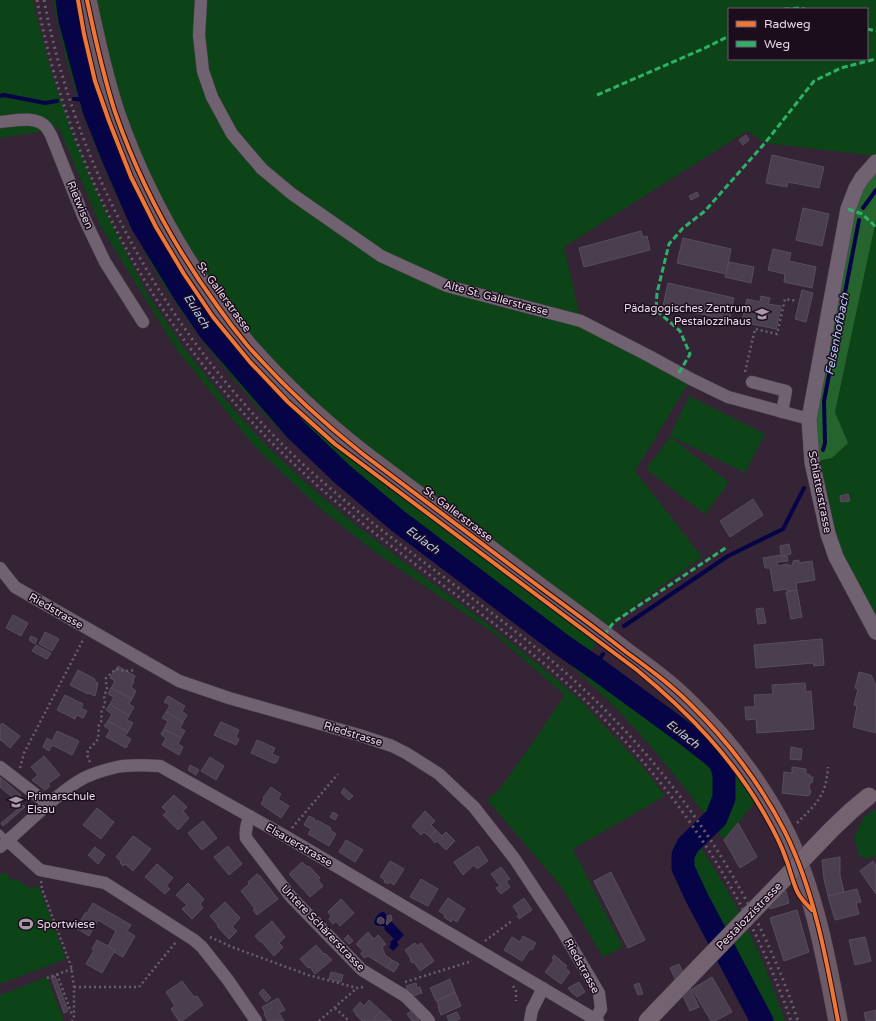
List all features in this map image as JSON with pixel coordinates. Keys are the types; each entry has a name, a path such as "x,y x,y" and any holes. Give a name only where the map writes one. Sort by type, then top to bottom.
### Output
{"main road":[{"name":"St. Gallerstrasse","path":"87,0 98,52 115,111 141,176 166,226 204,288 225,317 247,345 274,375 332,430 364,456 643,664 688,702 710,725 733,752 756,783 784,831 796,857 820,933 838,1021"},
{"name":"Pestalozzistrasse","path":"647,1021 832,829 869,796"}],"street":[{"name":"Alte St. Gallerstrasse","path":"201,0 199,34 203,70 212,97 232,134 237,140 262,169 298,199 381,256 447,286 581,321 728,397 809,419"},
{"name":"Rietwisen","path":"0,122 26,119 39,121 45,126 51,135 84,218 106,262 144,322"},
{"name":"Schlatterstrasse","path":"876,162 862,178 856,188 848,209 809,419 812,462 828,534 836,557 876,632"},
{"path":"752,382 786,391 782,412"},
{"name":"Riedstrasse","path":"0,568 15,587 179,681 229,698 359,735 392,746 439,774 474,807 483,818 514,858 561,929 599,993 601,1009 597,1020"},
{"path":"0,579 15,587"},
{"name":"Elsauerstrasse","path":"3,840 78,782 98,772 118,766 160,766 285,836 476,954 543,988 597,1020"},
{"path":"0,767 48,804"},
{"name":"Untere Schärerstrasse","path":"250,816 245,831 246,838 291,897 362,970 406,996 429,1021"},
{"path":"3,840 40,870 105,883 194,940 202,947 228,980 256,1021"},
{"path":"530,1021 532,1010 543,988"}],"path":[{"path":"750,354 755,329 777,334 785,299 797,301"},
{"path":"14,778 21,768 24,753 84,638"},
{"path":"98,772 88,761 87,755 88,750 98,738 99,725 102,720 101,713 105,704 104,696 107,689 106,678 116,670 133,671 140,669 144,662"},
{"path":"794,827 820,799 827,779 828,767"},
{"path":"285,836 338,774"},
{"path":"40,870 42,889 72,969 74,987 73,1019"},
{"path":"204,935 308,975 358,988 397,985 476,954 513,920"},
{"path":"74,987 139,987 183,934"},
{"path":"47,978 72,969"},
{"path":"57,974 73,1019"},
{"path":"510,980 516,990 516,1001"},
{"path":"319,1021 358,988"},
{"path":"335,1008 349,1021"}],"green space":[{"path":"0,0 33,0 53,77 73,135 95,190 148,295 184,348 222,396 263,442 307,484 353,523 481,619 578,698 642,766 665,796 573,849 623,947 603,957 561,886 487,800 498,791 565,695 492,632 375,552 322,510 255,447 175,347 101,227 49,105 58,129 0,138"},
{"path":"53,0 876,0 876,156 765,143 747,131 564,247 581,321 691,379 635,471 702,557 623,614 587,655 684,723 700,728 741,779 754,803 724,840 694,799 645,740 592,685 552,649 403,537 331,477 271,421 217,359 177,306 152,265 128,220 97,150 79,102 60,35"},
{"path":"876,162 876,220 835,412 848,443 832,458 812,462 809,419 848,209"},
{"path":"876,220 876,632 856,596 812,462 848,443 835,412"},
{"path":"689,396 765,434 745,473 670,436"},
{"path":"670,437 729,482 705,514 646,469"},
{"path":"876,809 876,856 865,859 859,855 854,838 864,817"},
{"path":"690,830 741,915 763,962 785,1021 756,1021 747,1003 744,1004 710,939 707,938 676,882 672,864 673,847 684,832"},
{"name":"Sportwiese","path":"6,872 11,880 16,879 30,888 39,886 66,959 0,984 0,875"},
{"path":"47,977 64,1021 0,1021 0,995"}],"shaded area":[{"path":"384,912 387,916 386,924 387,925 391,921 404,935 397,942 399,945 393,951 389,947 391,944 390,942 394,939 384,929 384,926 374,924 376,916"}],"building":[{"path":"746,135 749,140 743,145 739,140"},
{"path":"772,155 824,167 819,188 788,182 787,187 766,183"},
{"path":"697,192 699,196 691,200 689,196"},
{"path":"803,208 829,214 822,246 796,240"},
{"path":"641,231 643,237 647,236 650,250 584,267 579,248"},
{"path":"683,238 731,249 726,274 677,263"},
{"path":"773,249 791,253 789,261 816,267 812,288 784,282 785,274 768,270"},
{"path":"729,262 754,267 751,283 725,277"},
{"path":"668,283 734,298 729,320 663,306"},
{"path":"802,290 813,293 806,322 795,319"},
{"name":"Pädagogisches Zentrum Pestalozzihaus","path":"761,296 770,298 768,304 781,306 776,329 742,322 747,299 760,302"},
{"path":"848,494 850,501 841,502 840,496"},
{"path":"753,499 763,515 730,537 720,521"},
{"path":"789,544 791,554 782,556 787,556 788,561 777,562 778,566 788,564 788,566 793,565 793,561 799,560 799,563 812,561 815,580 796,583 797,590 787,591 787,589 774,591 770,568 765,568 763,558 781,555 780,546"},
{"path":"797,590 802,617 791,619 786,592"},
{"path":"763,608 766,623 758,624 756,609"},
{"path":"13,615 28,623 21,636 6,628"},
{"path":"45,632 59,639 52,651 39,644"},
{"path":"31,636 37,639 35,644 29,640"},
{"path":"822,639 824,665 814,666 813,663 756,668 754,645"},
{"path":"36,645 51,653 47,659 32,651"},
{"path":"118,666 135,676 131,687 136,691 132,699 111,688 115,681 110,678"},
{"path":"78,670 95,679 94,681 98,683 95,696 70,685"},
{"path":"859,672 871,675 876,685 876,733 853,727 857,706 854,705 858,689 855,688"},
{"path":"805,683 806,692 811,691 814,729 757,733 756,719 746,720 745,707 755,707 754,695 773,694 772,685"},
{"path":"111,688 132,699 129,704 134,707 129,716 110,704 114,697 108,694"},
{"path":"65,695 83,704 81,708 87,711 83,718 77,715 75,719 57,710"},
{"path":"168,696 185,706 182,711 187,715 183,722 166,712 170,705 164,702"},
{"path":"110,704 129,716 127,720 133,723 128,732 108,721 112,714 106,710"},
{"path":"166,712 183,722 180,728 185,731 181,738 164,729 168,721 162,718"},
{"path":"108,721 128,732 125,736 131,739 126,748 106,737 110,730 104,726"},
{"path":"221,722 239,730 236,737 239,739 236,745 214,735"},
{"path":"2,723 20,736 10,748 1,740 0,741 0,726"},
{"path":"164,729 181,738 178,744 183,747 179,755 162,745 166,738 161,734"},
{"path":"57,731 79,741 72,755 52,745 49,751 43,747 47,738 52,741"},
{"path":"257,740 275,748 272,754 279,757 276,763 251,753"},
{"path":"791,747 802,749 801,760 790,759"},
{"path":"44,756 60,775 48,784 50,786 45,790 32,780 38,775 31,767"},
{"path":"210,757 224,766 216,780 201,771"},
{"path":"190,765 199,770 196,775 188,770"},
{"path":"792,767 806,769 806,774 813,777 812,783 810,782 810,795 782,793 784,772 792,773"},
{"path":"0,777 21,795 17,801 0,787"},
{"path":"271,787 281,794 278,799 289,806 281,818 261,804 264,799 263,798"},
{"path":"344,788 353,796 349,800 341,793"},
{"path":"174,795 187,807 183,811 189,818 178,830 163,815 167,812 162,807"},
{"path":"23,805 25,807 3,826 1,823"},
{"path":"97,808 114,822 101,839 83,825"},
{"path":"425,811 435,821 431,825 436,830 430,837 424,832 421,835 412,826"},
{"path":"333,812 338,815 335,820 330,817"},
{"path":"309,816 315,819 314,821 316,822 317,820 331,828 330,830 336,834 329,846 308,834 311,829 304,825"},
{"path":"203,821 217,838 202,850 188,833"},
{"path":"738,823 757,857 740,868 724,840"},
{"path":"436,830 442,836 446,832 455,841 446,850 437,841 435,843 430,837"},
{"path":"133,836 151,849 133,871 125,864 123,866 120,863 121,861 116,857"},
{"path":"346,840 363,850 355,862 339,852"},
{"path":"228,846 242,864 229,875 214,857"},
{"path":"478,846 488,861 477,869 474,865 463,875 454,862"},
{"path":"95,847 105,855 98,864 88,855"},
{"path":"840,857 840,875 844,892 828,896 822,860"},
{"path":"390,861 404,869 394,885 390,882 388,884 384,882 385,880 380,877"},
{"path":"873,861 876,865 876,894 860,871"},
{"path":"302,862 307,867 309,866 320,878 318,880 323,886 310,897 289,874"},
{"path":"157,864 173,878 166,886 170,889 165,894 145,877"},
{"path":"501,867 510,879 506,881 510,887 501,894 496,888 500,886 491,874"},
{"path":"611,872 645,940 628,948 594,881"},
{"path":"257,874 278,899 257,915 253,910 255,909 241,891"},
{"path":"421,879 438,889 428,906 410,897"},
{"path":"188,883 204,899 200,904 203,908 192,919 182,909 187,905 176,895"},
{"path":"857,889 861,902 856,903 859,914 835,920 828,896"},
{"path":"786,891 789,903 770,909 766,897"},
{"path":"448,898 465,909 457,922 452,919 451,922 439,911"},
{"path":"524,898 532,910 519,919 517,916 519,915 513,906"},
{"path":"341,899 354,913 340,926 336,921 333,924 329,919 331,916 328,912"},
{"path":"225,902 240,918 232,927 237,931 229,939 210,916"},
{"path":"93,903 131,925 127,931 135,936 123,957 114,952 115,950 108,946 116,931 98,920 89,936 76,928"},
{"path":"797,910 809,952 784,961 770,918"},
{"path":"391,915 392,920 387,925 387,916"},
{"path":"381,917 384,919 384,923 380,924 377,922 378,918"},
{"path":"272,921 285,937 279,943 283,947 274,956 255,936"},
{"path":"368,932 374,939 378,935 386,944 382,947 385,955 392,960 387,968 368,956 364,958 361,954 363,951 356,944"},
{"path":"348,935 353,941 349,944 344,939"},
{"path":"523,936 536,943 522,961 504,950 512,937 520,942"},
{"path":"865,937 871,961 855,965 849,940"},
{"path":"97,940 115,950 102,973 86,964 94,950 92,949"},
{"path":"415,943 417,946 421,943 434,961 420,971 414,962 412,963 405,950"},
{"path":"316,945 332,960 315,974 310,967 308,968 300,959"},
{"path":"554,955 567,966 565,968 570,972 561,984 545,972 554,960 552,958"},
{"path":"392,960 399,964 394,972 387,968"},
{"path":"679,964 699,1007 690,1011 670,968"},
{"path":"331,972 343,975 341,982 329,979"},
{"path":"55,976 68,1011 64,1013 51,977"},
{"path":"712,977 732,1012 715,1021 711,1021 692,989"},
{"path":"450,979 455,992 436,1001 430,988"},
{"path":"182,981 194,997 197,996 203,1005 182,1021 179,1021 171,1009 175,1006 166,992"},
{"path":"579,982 585,992 577,997 568,988"},
{"path":"416,983 417,988 420,987 422,993 413,996 411,990 408,992 406,986"},
{"path":"639,983 643,994 638,995 634,985"},
{"path":"263,989 271,998 266,1002 259,993"},
{"path":"455,992 461,1006 441,1015 437,1001"},
{"path":"278,998 285,1010 279,1013 284,1021 268,1021 262,1007"},
{"path":"369,1000 381,1011 372,1021 362,1021 353,1010 360,1002 364,1006"},
{"path":"412,1010 419,1020 418,1021 412,1021 407,1014"},
{"path":"876,1010 876,1021 866,1021 864,1013"},
{"path":"381,1011 392,1021 372,1021"},
{"path":"457,1012 460,1019 449,1021 447,1016"}],"waterway":[{"name":"Eulach","path":"67,0 70,20 94,110 114,160 142,224 184,293 210,331 296,430 342,474 398,521 562,645 687,735 715,757 721,764 724,774 724,798 716,818 688,845 683,855 683,868 697,898 762,1021"},
{"path":"0,96 4,95 45,103 57,101"},
{"path":"74,99 91,100"},
{"name":"Felsenhofbach","path":"863,208 876,190"},
{"name":"Felsenhofbach","path":"823,450 825,443 824,401 859,220"},
{"name":"Felsenhofbach","path":"624,626 728,556 783,529 804,488"},
{"name":"Felsenhofbach","path":"594,667 603,654"}],"railway":[{"path":"37,0 52,66 73,131 98,193 129,254 164,311 204,366 248,418 324,492 536,657 579,694 618,734 655,776 689,821 720,868 747,917 771,968 791,1021"},
{"path":"44,0 59,64 79,126 103,186 132,245 166,301 203,354 245,405 290,452 319,479 381,530 540,651 583,689 624,729 661,772 696,818 727,866 754,916 778,967 798,1021"}],"marked path":[{"path":"868,29 876,31"},
{"path":"597,95 728,36"},
{"path":"679,373 690,354 680,331 656,310 657,293 669,244 683,228 705,211 765,143 814,81 841,68 876,59"},
{"path":"848,209 862,214 874,225 876,229"},
{"path":"604,635 614,622 727,547"}],"cycle path":[{"path":"78,0 95,81 131,177 156,227 184,274 213,317 250,362 288,402 335,444 637,670 674,702 708,736 752,794 779,842 798,893 802,900 812,910"},
{"path":"87,0 115,112 135,163 172,237 225,317 247,345 275,375 333,430 364,455 659,676 682,696 717,732 754,780 776,814 795,854 804,877 818,925 838,1021"}],"place":[{"name":"Pädagogisches Zentrum Pestalozzihaus","path":"762,314"},
{"name":"Primarschule Elsau","path":"16,802"},
{"name":"Sportwiese","path":"26,924"}]}
